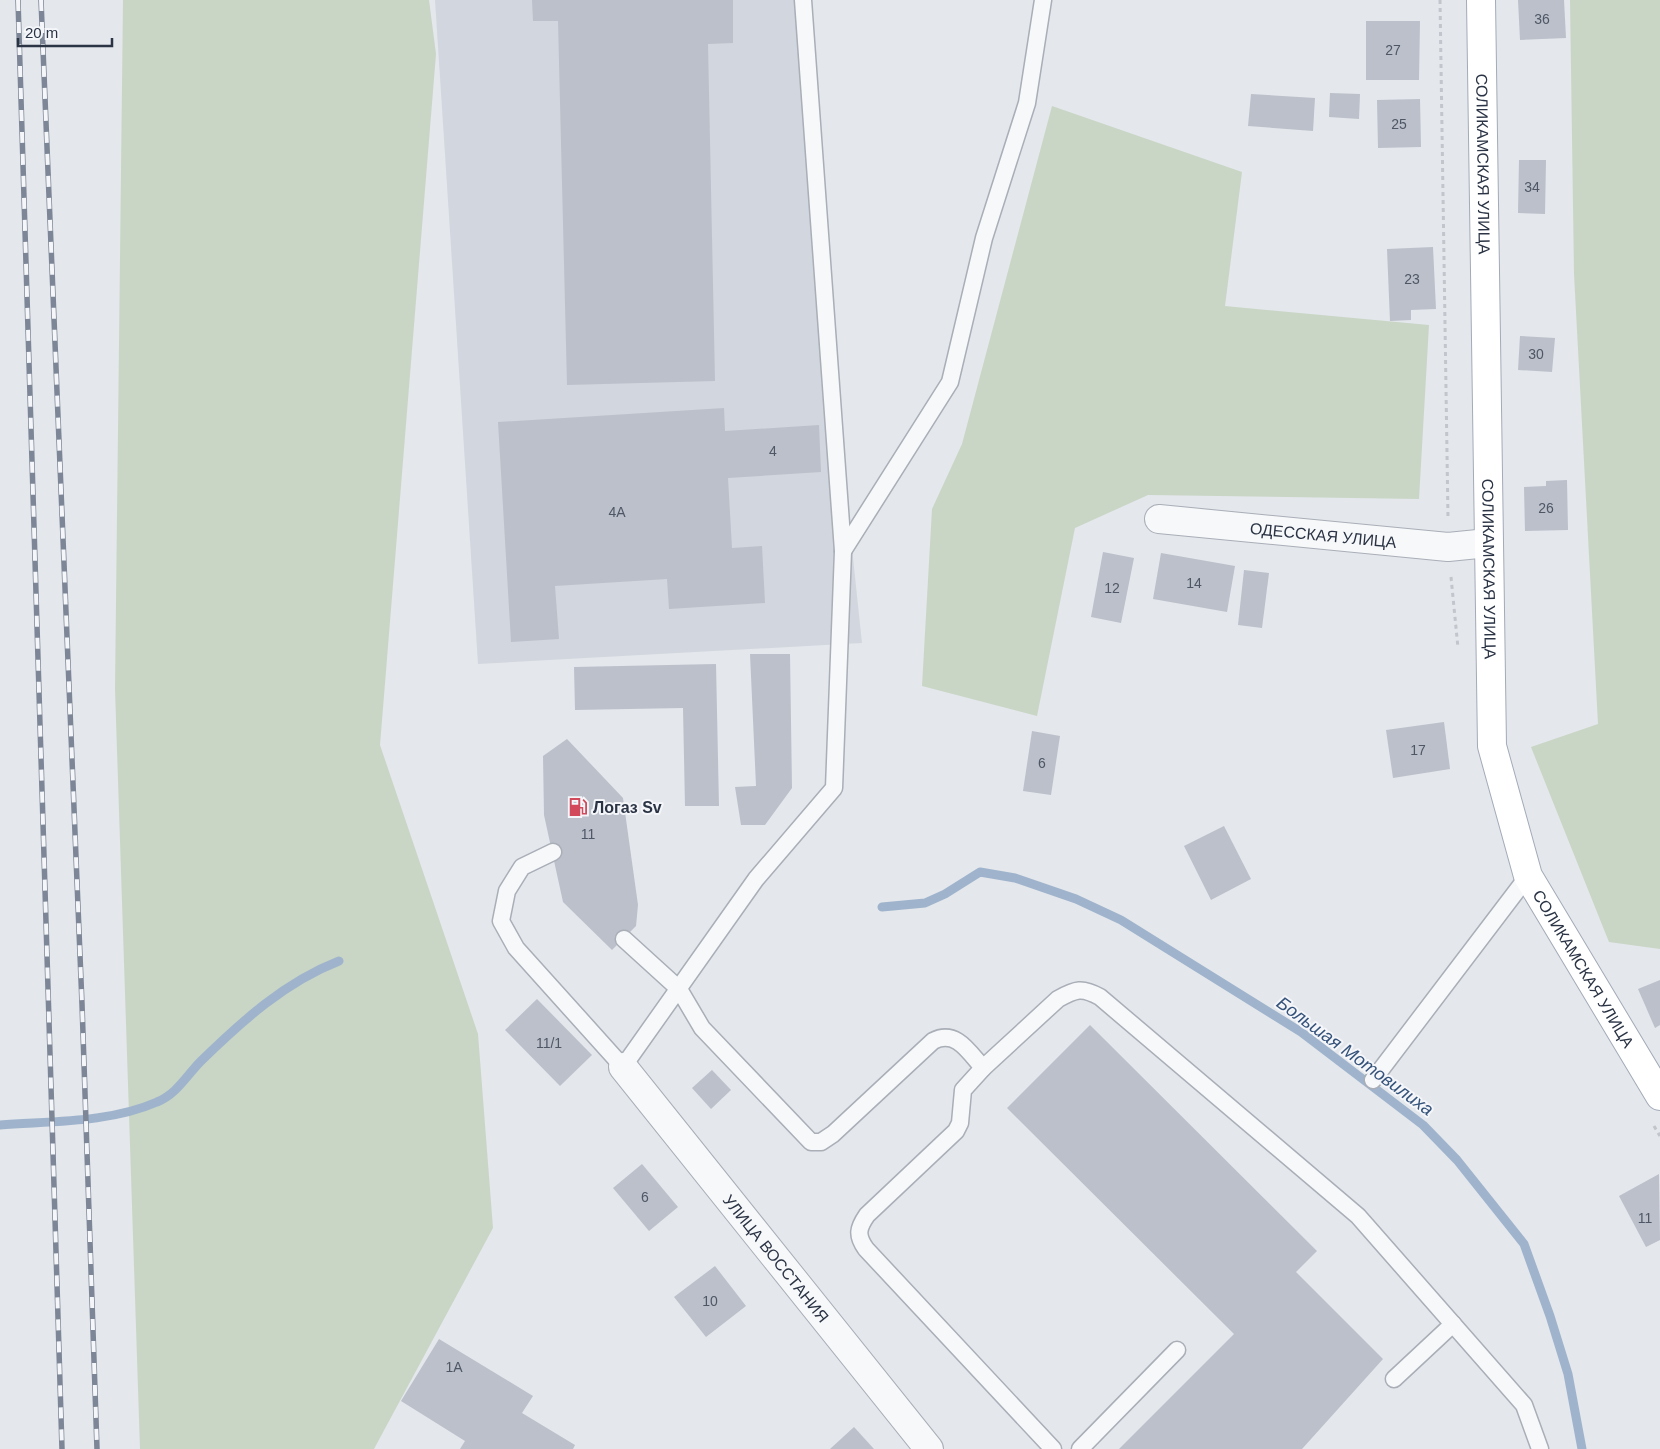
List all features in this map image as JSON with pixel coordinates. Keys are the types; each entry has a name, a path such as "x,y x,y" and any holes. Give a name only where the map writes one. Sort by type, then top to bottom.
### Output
{"main road":[{"name":"СОЛИКАМСКАЯ УЛИЦА","path":"1481,0 1492,746 1528,876 1660,1096"}],"street":[{"name":"ОДЕССКАЯ УЛИЦА","path":"1159,520 1448,547 1488,543"},
{"name":"УЛИЦА ВОССТАНИЯ","path":"623,1068 929,1449"}],"lane":[{"path":"553,852 522,867 507,891 501,921 516,948 623,1068 756,880 834,788 843,551 803,0"},
{"path":"843,551 950,382 984,238 1027,103 1043,0"},
{"path":"1373,1080 1528,876"},
{"path":"624,939 679,989 702,1028 811,1142 821,1142 833,1134 933,1040 942,1036 951,1036 959,1042 984,1068"},
{"path":"1052,1449 866,1249 859,1239 858,1227 867,1215 956,1131 960,1123 963,1090 984,1068 1058,999 1071,992 1086,989 1100,997 1358,1216 1524,1405 1540,1449"},
{"path":"1394,1379 1453,1324"},
{"path":"1080,1449 1177,1350"}],"path":[{"path":"1440,0 1448,547"}],"shaded area":[{"path":"435,0 794,0 862,643 478,664"}],"green space":[{"path":"123,0 429,0 436,54 380,745 478,1034 493,1228 374,1449 140,1449 115,689"},
{"path":"1570,0 1660,0 1660,949 1609,942 1531,747 1598,724 1574,274"},
{"path":"1052,106 1242,172 1225,306 1429,325 1419,499 1148,495 1075,528 1037,716 922,686 932,509 962,444"}],"building":[{"path":"532,0 733,0 733,43 708,44 715,381 567,385 558,21 533,21"},
{"path":"1518,0 1564,0 1566,38 1520,40"},
{"path":"1366,21 1420,21 1419,80 1366,80"},
{"path":"1330,93 1360,94 1359,119 1329,117"},
{"path":"1251,94 1315,98 1313,131 1248,126"},
{"path":"1420,99 1421,147 1378,148 1377,100"},
{"path":"1519,160 1546,160 1545,214 1518,213"},
{"path":"1433,247 1436,309 1411,310 1411,320 1390,321 1387,249"},
{"path":"1520,336 1555,338 1552,372 1518,370"},
{"path":"724,408 725,431 819,425 821,472 728,478 732,548 762,546 765,603 669,609 667,579 555,586 559,639 511,642 498,422"},
{"path":"1567,480 1568,530 1525,531 1524,487 1546,486 1546,481"},
{"path":"1103,552 1134,558 1121,623 1091,617"},
{"path":"1161,553 1235,566 1227,612 1153,599"},
{"path":"1244,570 1269,573 1262,628 1238,625"},
{"path":"750,654 790,654 792,788 765,825 741,825 735,787 756,786"},
{"path":"716,664 719,806 685,806 683,708 575,710 574,667"},
{"path":"1444,722 1450,769 1393,778 1386,730"},
{"path":"1032,731 1060,736 1051,795 1023,791"},
{"path":"567,739 623,798 638,905 636,926 612,950 563,902 544,815 543,756"},
{"path":"1224,826 1251,879 1211,900 1184,846"},
{"path":"1660,980 1660,1025 1655,1028 1638,989"},
{"path":"537,999 592,1055 560,1086 505,1030"},
{"path":"1090,1025 1317,1251 1296,1272 1383,1359 1302,1449 1119,1449 1234,1334 1007,1108"},
{"path":"712,1070 731,1090 711,1109 692,1088"},
{"path":"642,1164 678,1207 649,1231 613,1188"},
{"path":"1659,1174 1660,1240 1646,1247 1619,1196"},
{"path":"715,1266 746,1306 706,1337 674,1297"},
{"path":"439,1339 533,1396 522,1413 575,1445 573,1449 460,1449 465,1441 401,1401"},
{"path":"854,1427 874,1449 830,1449"}],"waterway":[{"name":"Большая Мотовилиха","path":"882,907 925,903 945,894 980,872 1015,878 1076,899 1121,920 1301,1032 1423,1125 1457,1160 1524,1244 1550,1316 1568,1374 1582,1449"},
{"name":"Большая Мотовилиха","path":"0,1125 60,1122 120,1114 164,1099 176,1089 216,1046 248,1017 282,991 339,961"}],"railway":[{"path":"18,0 62,1449"},
{"path":"41,0 82,1004 97,1449"}],"place":[{"name":"Логаз Sv","path":"578,807"}]}
